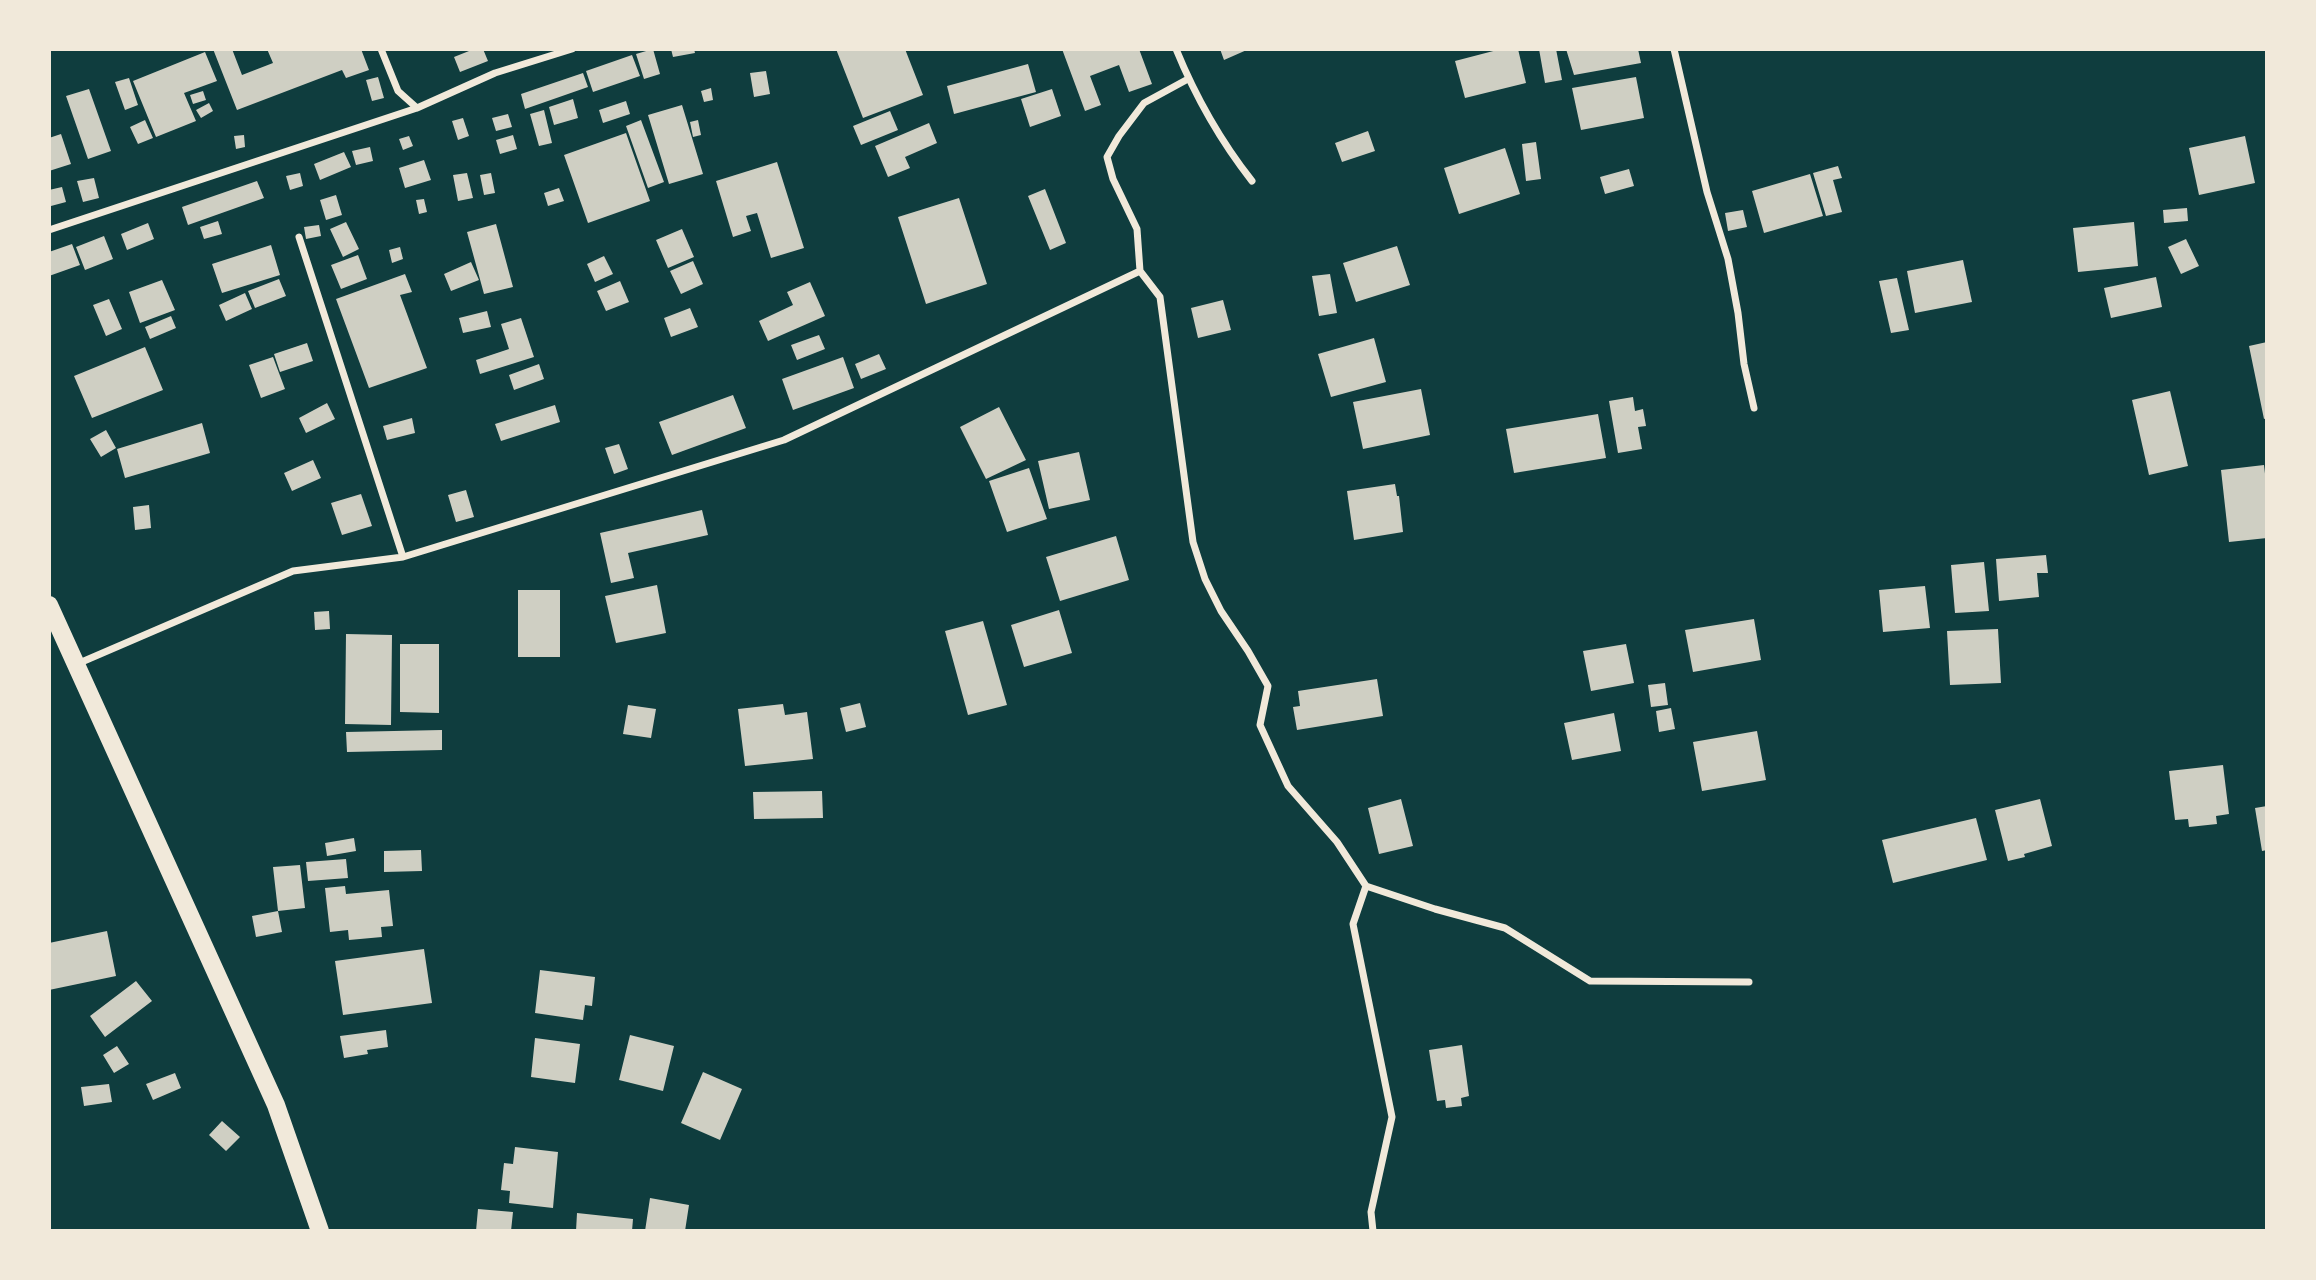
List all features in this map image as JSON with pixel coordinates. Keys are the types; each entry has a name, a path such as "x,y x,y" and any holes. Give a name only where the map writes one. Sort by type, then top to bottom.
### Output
{"main road":[{"path":"49,605 276,1105 320,1231"}],"street":[{"path":"381,49 398,91 418,108"},
{"path":"49,230 418,108 495,73 572,49"},
{"path":"1176,49 1188,79 1218,136 1252,181"},
{"path":"1674,49 1707,192 1728,259 1744,364 1754,408"},
{"path":"1188,79 1144,103 1107,156 1113,179 1137,229 1140,271 1160,297 1194,542 1205,579 1221,611 1268,686 1260,725 1288,786 1337,842 1366,886 1505,928 1590,981 1749,982"},
{"path":"299,237 402,557"},
{"path":"77,664 293,571 402,557 784,440 1140,271"},
{"path":"1366,886 1353,923 1392,1117 1371,1212 1373,1231"}],"building":[{"path":"213,49 232,49 242,75 273,63 267,49 361,49 369,70 346,78 342,70 237,110"},
{"path":"474,49 483,49 488,61 460,72 454,57"},
{"path":"653,49 660,74 644,79 636,54"},
{"path":"671,49 694,49 695,53 673,57"},
{"path":"836,49 905,49 923,95 863,118"},
{"path":"1062,49 1139,49 1152,84 1129,92 1119,65 1090,76 1101,105 1085,111"},
{"path":"1220,49 1249,49 1224,60"},
{"path":"1501,49 1518,49 1526,83 1465,98 1455,61"},
{"path":"1539,49 1556,49 1562,80 1545,83"},
{"path":"1566,49 1638,49 1641,63 1574,75"},
{"path":"205,52 217,81 184,93 196,121 156,137 133,81"},
{"path":"632,55 640,76 593,92 586,71"},
{"path":"1028,64 1036,92 954,114 947,86"},
{"path":"766,71 770,94 754,97 750,73"},
{"path":"583,73 588,87 525,109 521,94"},
{"path":"378,77 384,98 372,101 366,80"},
{"path":"1636,77 1644,118 1581,130 1572,88"},
{"path":"129,78 138,105 125,110 115,82"},
{"path":"711,88 713,100 704,102 701,91"},
{"path":"89,89 111,151 88,159 66,96"},
{"path":"1052,89 1061,116 1030,127 1021,99"},
{"path":"203,91 206,100 193,104 190,95"},
{"path":"573,99 578,118 554,125 549,107"},
{"path":"626,101 630,114 603,123 599,110"},
{"path":"209,103 213,111 201,118 196,110"},
{"path":"682,105 703,174 669,184 648,115"},
{"path":"544,110 552,143 539,146 530,114"},
{"path":"890,111 898,130 861,145 853,126"},
{"path":"508,114 512,127 496,131 492,118"},
{"path":"463,118 469,136 458,140 452,121"},
{"path":"145,120 153,138 138,144 130,127"},
{"path":"641,120 664,182 648,188 626,126"},
{"path":"698,120 701,135 693,137 690,122"},
{"path":"929,123 937,143 905,157 910,168 888,177 875,146"},
{"path":"1368,131 1375,151 1342,162 1335,143"},
{"path":"626,133 650,201 588,223 564,155"},
{"path":"61,134 71,164 49,171 49,138"},
{"path":"244,135 245,147 236,149 234,136"},
{"path":"513,135 517,149 500,154 496,140"},
{"path":"409,136 413,146 403,150 399,139"},
{"path":"2245,136 2255,183 2199,195 2189,148"},
{"path":"1536,142 1541,179 1526,181 1522,144"},
{"path":"370,147 373,161 356,165 352,151"},
{"path":"1505,148 1520,194 1459,214 1444,168"},
{"path":"344,152 351,167 320,180 314,164"},
{"path":"424,160 431,180 405,188 399,168"},
{"path":"777,162 804,248 771,258 757,213 746,216 751,231 733,237 716,181"},
{"path":"1838,166 1842,178 1833,180 1842,212 1826,216 1813,173"},
{"path":"1629,169 1634,186 1605,194 1600,177"},
{"path":"300,173 303,186 290,190 286,176"},
{"path":"467,173 473,198 458,201 453,175"},
{"path":"491,173 495,193 484,195 480,175"},
{"path":"1810,174 1823,216 1764,233 1752,191"},
{"path":"94,178 99,198 83,202 77,181"},
{"path":"257,181 264,198 188,225 182,207"},
{"path":"62,187 66,202 51,206 49,190"},
{"path":"559,188 564,201 548,206 544,193"},
{"path":"1045,189 1066,243 1050,250 1028,196"},
{"path":"336,195 342,215 326,220 320,200"},
{"path":"959,198 987,284 926,304 898,217"},
{"path":"424,199 427,212 419,214 416,200"},
{"path":"2187,208 2188,221 2164,223 2163,210"},
{"path":"1743,210 1747,227 1728,231 1725,213"},
{"path":"218,221 222,234 204,239 200,227"},
{"path":"346,222 359,249 343,257 330,229"},
{"path":"2134,222 2138,266 2078,272 2073,228"},
{"path":"148,223 154,239 127,250 121,234"},
{"path":"496,224 513,287 484,294 467,232"},
{"path":"319,225 321,236 306,239 304,227"},
{"path":"682,229 694,257 668,268 656,240"},
{"path":"104,236 113,259 85,270 76,247"},
{"path":"2186,239 2199,266 2181,274 2168,247"},
{"path":"72,244 80,265 49,276 49,252"},
{"path":"271,245 280,275 222,293 212,264"},
{"path":"1397,246 1410,285 1356,302 1343,263"},
{"path":"400,247 403,259 392,263 389,250"},
{"path":"358,255 367,279 341,289 331,265"},
{"path":"604,256 613,274 595,282 587,264"},
{"path":"1963,260 1972,302 1915,313 1907,271"},
{"path":"693,261 703,284 681,294 670,271"},
{"path":"471,262 479,280 451,291 444,274"},
{"path":"405,274 412,292 400,295 427,368 369,388 336,299"},
{"path":"1330,274 1337,313 1319,316 1312,276"},
{"path":"2156,277 2162,307 2111,318 2104,288"},
{"path":"1897,278 1909,330 1891,333 1879,281"},
{"path":"279,279 286,296 255,308 248,291"},
{"path":"162,280 175,310 140,323 129,292"},
{"path":"620,281 629,302 606,311 597,291"},
{"path":"810,282 825,316 768,341 759,321 793,305 787,292"},
{"path":"245,293 252,309 226,321 219,305"},
{"path":"109,299 122,329 106,336 93,305"},
{"path":"1223,300 1231,330 1198,338 1191,308"},
{"path":"690,308 698,327 671,337 664,318"},
{"path":"487,311 491,327 463,333 459,318"},
{"path":"171,316 176,328 150,339 145,327"},
{"path":"521,318 534,357 480,374 476,360 509,349 501,324"},
{"path":"819,335 825,349 797,360 791,345"},
{"path":"1374,338 1386,382 1331,397 1318,354"},
{"path":"2267,342 2267,418 2264,419 2249,346"},
{"path":"307,343 313,361 280,372 274,354"},
{"path":"145,347 163,390 92,418 74,376"},
{"path":"879,354 886,369 861,379 855,364"},
{"path":"273,357 285,389 261,398 249,365"},
{"path":"843,357 854,388 793,410 782,379"},
{"path":"539,364 544,379 514,390 509,375"},
{"path":"1421,389 1430,435 1363,449 1353,402"},
{"path":"2170,391 2188,466 2149,475 2132,400"},
{"path":"733,395 746,428 672,455 659,422"},
{"path":"1633,397 1635,411 1643,409 1646,426 1638,427 1642,449 1618,453 1609,401"},
{"path":"327,403 335,419 306,433 299,418"},
{"path":"555,405 560,422 501,441 495,424"},
{"path":"999,407 1026,460 986,479 960,427"},
{"path":"1598,414 1606,458 1514,473 1506,429"},
{"path":"412,418 415,433 387,440 383,426"},
{"path":"202,423 210,453 125,478 117,449"},
{"path":"106,430 116,448 101,457 90,439"},
{"path":"619,444 628,469 614,474 605,448"},
{"path":"1079,452 1090,500 1049,509 1038,461"},
{"path":"313,460 321,478 292,491 284,473"},
{"path":"2264,465 2267,538 2229,542 2221,470"},
{"path":"1029,468 1047,519 1007,532 989,481"},
{"path":"1395,484 1403,532 1354,540 1347,491"},
{"path":"466,490 474,517 456,522 448,495"},
{"path":"361,494 372,526 342,535 331,503"},
{"path":"149,505 151,528 135,530 133,507"},
{"path":"702,510 708,535 628,553 634,578 611,583 600,533"},
{"path":"1116,536 1129,580 1060,601 1046,557"},
{"path":"2046,555 2048,573 2037,573 2039,597 1999,601 1996,559"},
{"path":"1984,562 1989,611 1955,613 1951,565"},
{"path":"657,585 666,633 616,643 605,596"},
{"path":"1925,586 1930,628 1883,632 1879,590"},
{"path":"518,590 560,590 560,657 518,657"},
{"path":"1059,610 1072,653 1024,667 1011,625"},
{"path":"329,611 330,629 315,630 314,612"},
{"path":"1754,619 1761,660 1693,672 1685,630"},
{"path":"983,621 1007,705 968,715 945,631"},
{"path":"1998,629 2001,683 1950,685 1947,631"},
{"path":"346,634 392,635 391,725 345,724"},
{"path":"400,644 439,644 439,713 400,712"},
{"path":"1626,644 1634,683 1591,691 1583,651"},
{"path":"1377,679 1383,716 1297,730 1293,707 1300,706 1298,691"},
{"path":"1665,683 1668,705 1651,707 1648,685"},
{"path":"860,703 866,727 846,732 840,708"},
{"path":"783,704 785,715 807,712 813,759 745,766 738,709"},
{"path":"628,705 656,709 651,738 623,734"},
{"path":"1671,708 1675,729 1659,732 1656,711"},
{"path":"1614,713 1621,751 1572,760 1564,723"},
{"path":"442,730 442,750 347,752 346,732"},
{"path":"1757,731 1766,780 1702,791 1693,742"},
{"path":"2223,765 2229,814 2216,816 2217,824 2189,827 2188,819 2175,820 2169,771"},
{"path":"822,791 823,818 754,819 753,792"},
{"path":"1401,799 1413,846 1379,854 1368,808"},
{"path":"2040,799 2052,846 2008,861 1995,810"},
{"path":"2267,806 2267,850 2262,851 2255,808"},
{"path":"1976,818 1987,860 1893,883 1882,840"},
{"path":"354,838 356,851 327,856 325,843"},
{"path":"421,850 422,871 384,872 384,851"},
{"path":"346,859 348,878 308,881 306,862"},
{"path":"300,865 305,908 278,911 273,867"},
{"path":"345,886 346,894 389,890 393,926 381,927 382,937 349,940 348,930 330,932 325,888"},
{"path":"278,911 282,932 256,937 252,916"},
{"path":"107,931 116,976 49,990 49,943"},
{"path":"424,949 432,1003 343,1015 335,961"},
{"path":"540,970 595,977 592,1006 585,1005 583,1020 535,1013"},
{"path":"136,981 152,1001 105,1037 90,1016"},
{"path":"386,1030 388,1047 367,1050 368,1054 344,1058 340,1036"},
{"path":"630,1035 674,1046 663,1091 619,1080"},
{"path":"535,1038 580,1044 575,1083 531,1077"},
{"path":"1462,1045 1469,1096 1461,1098 1462,1106 1446,1108 1445,1100 1437,1101 1429,1050"},
{"path":"117,1046 129,1064 114,1073 103,1055"},
{"path":"703,1072 742,1089 720,1140 681,1123"},
{"path":"175,1073 181,1088 153,1100 146,1084"},
{"path":"109,1084 112,1102 84,1106 81,1087"},
{"path":"222,1121 240,1137 226,1151 209,1135"},
{"path":"515,1147 558,1152 553,1208 509,1203 510,1191 501,1190 504,1163 513,1164"},
{"path":"650,1198 689,1205 685,1231 645,1231"},
{"path":"478,1209 513,1212 511,1231 476,1231"},
{"path":"577,1213 633,1219 632,1231 576,1231"}]}
